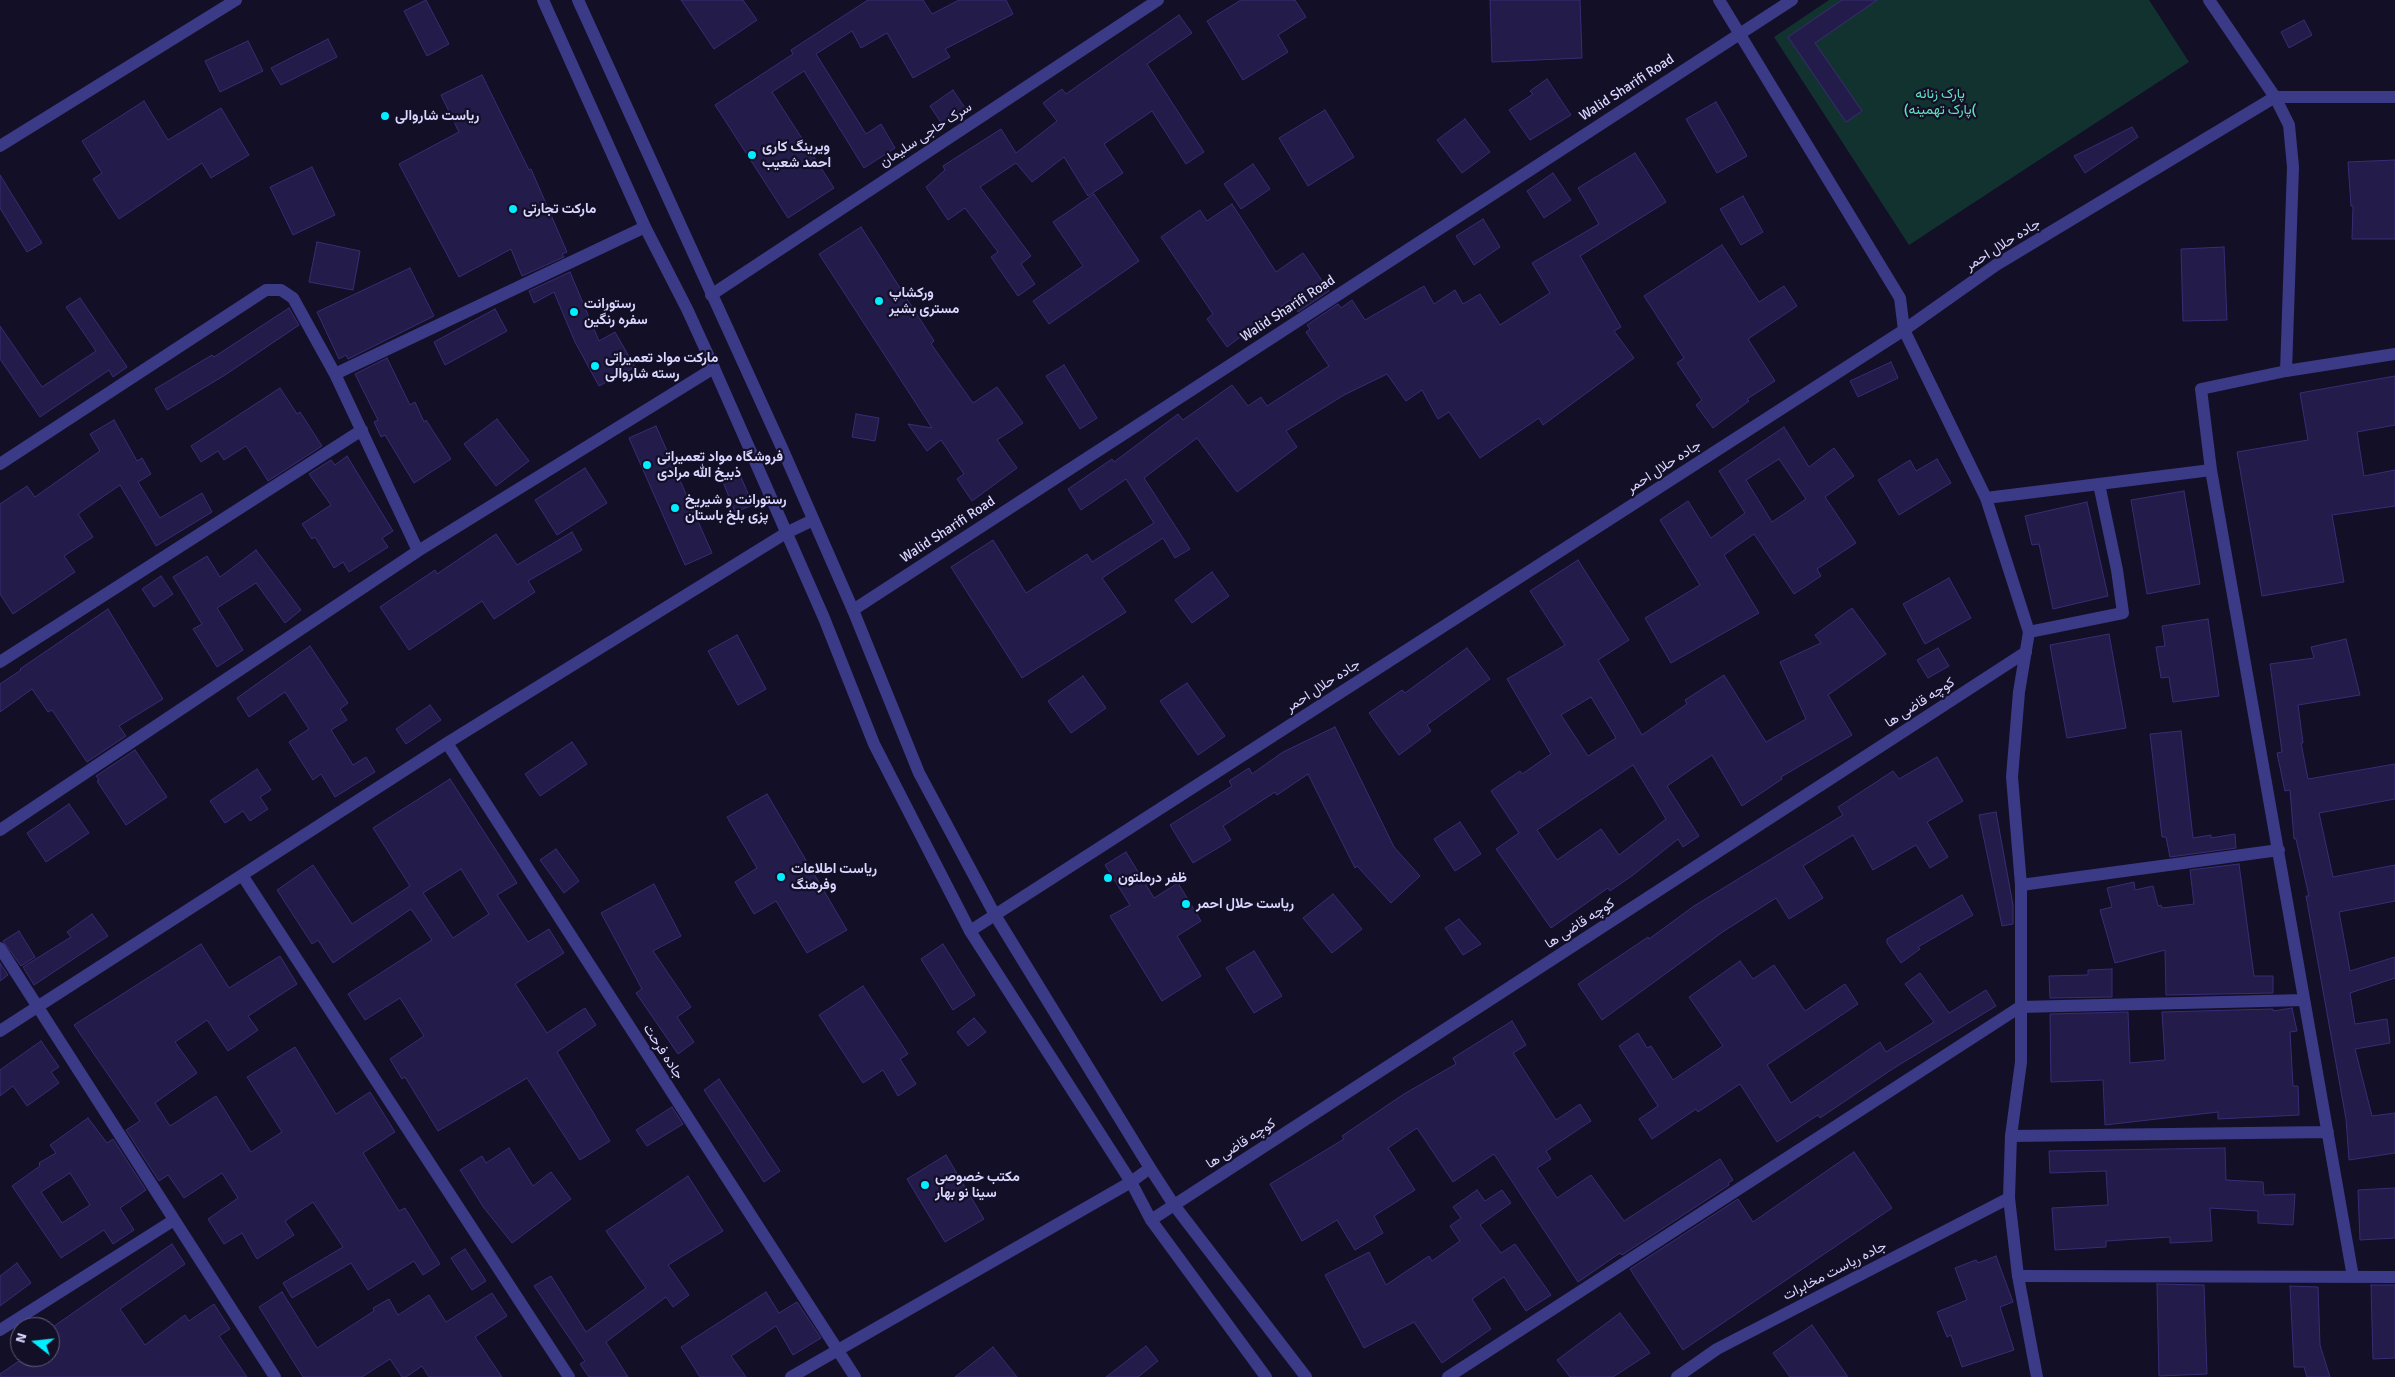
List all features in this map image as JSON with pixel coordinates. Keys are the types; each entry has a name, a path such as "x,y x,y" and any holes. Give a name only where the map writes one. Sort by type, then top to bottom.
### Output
{"street":[{"path":"0,146 236,0"},
{"path":"543,0 645,227 688,310 714,368 824,618 874,744 970,931 1131,1182 1152,1220 1266,1377"},
{"path":"578,0 853,610 918,774 995,915 1150,1168 1174,1205 1306,1377"},
{"name":"سرک حاجی سلیمان","path":"711,295 1158,0"},
{"path":"1719,0 1900,298 1904,330 1986,498 2029,632 2019,692 2012,778 2021,885 2020,1062 2011,1136 2009,1198 2018,1276 2038,1377"},
{"name":"Walid Sharifi Road","path":"853,610 1792,0"},
{"path":"2209,0 2275,97 2289,125 2293,167 2286,371"},
{"path":"2275,97 2395,96"},
{"name":"جاده حلال احمر","path":"970,931 1904,330 1996,265 2275,97"},
{"path":"335,374 645,227"},
{"path":"0,464 266,290 281,290 293,298 335,374 418,551"},
{"path":"2353,1277 2211,470 2201,389 2286,371 2395,354"},
{"path":"0,830 418,551 714,368"},
{"path":"0,662 362,430"},
{"path":"1986,498 2211,470"},
{"path":"2029,632 2123,613 2117,570 2099,484"},
{"path":"0,1032 447,743 786,533 813,520"},
{"name":"کوچه قاضی ها","path":"1152,1220 2026,652"},
{"name":"جاده فرحت","path":"447,743 855,1377"},
{"path":"2021,885 2279,850"},
{"path":"242,875 569,1377"},
{"path":"0,948 275,1377"},
{"path":"1448,1377 2020,1007 2304,1000"},
{"path":"2011,1136 2328,1132"},
{"path":"791,1377 836,1349 1131,1182 1150,1168"},
{"name":"جاده ریاست مخابرات","path":"1677,1377 1717,1349 2009,1198"},
{"path":"0,1330 174,1220"},
{"path":"2018,1276 2395,1277"}],"green space":[{"name":"پارک زنانه (پارک تهمینه(","path":"1829,0 2149,0 2189,62 1909,245 1774,37"}],"building":[{"path":"426,0 449,44 427,56 404,11"},
{"path":"681,0 743,0 757,20 714,49"},
{"path":"868,0 923,0 932,14 959,0 1006,0 1013,14 945,49 950,57 913,78 887,33 861,48 852,31 816,54 866,134 881,124 895,148 864,168 804,71 772,92 834,188 788,218 715,105 793,54 791,50"},
{"path":"1241,0 1295,0 1306,17 1278,35 1288,52 1243,80 1207,21"},
{"path":"1490,0 1580,0 1582,58 1492,62"},
{"path":"1842,0 1877,0 1815,43 1862,111 1846,122 1788,37"},
{"path":"1179,15 1192,33 1147,64 1204,152 1186,164 1152,111 1104,144 1123,173 1088,196 1064,157 1032,182 1016,163 980,187 1031,256 1021,264 1035,284 1018,296 991,257 998,252 965,208 948,220 926,187 945,170 943,166 1001,129 1016,153 1057,121 1043,103 1062,89 1066,94"},
{"path":"2304,20 2312,35 2289,48 2281,32"},
{"path":"328,39 337,57 281,85 271,68"},
{"path":"248,41 263,71 220,92 205,61"},
{"path":"482,75 529,170 531,169 567,252 562,254 564,257 522,276 511,249 459,277 399,164 459,132 441,95"},
{"path":"1547,79 1571,115 1530,140 1509,110 1533,94 1530,91"},
{"path":"953,90 965,108 942,124 930,106"},
{"path":"144,101 168,140 221,108 249,155 211,178 202,163 119,219 93,179 102,173 82,141"},
{"path":"1716,102 1747,156 1717,173 1686,119"},
{"path":"1325,110 1354,157 1308,186 1279,138"},
{"path":"1465,119 1490,152 1462,173 1437,140"},
{"path":"2132,127 2138,137 2085,173 2074,156"},
{"path":"1635,153 1666,202 1580,256 1621,327 1614,331 1634,358 1543,425 1539,418 1480,458 1449,412 1438,419 1422,390 1406,401 1387,374 1344,395 1286,431 1297,447 1237,492 1197,438 1144,478 1190,549 1175,558 1163,538 1102,578 1126,612 1022,678 951,567 993,540 1026,593 1087,554 1092,562 1154,523 1126,479 1081,510 1068,489 1112,459 1114,462 1178,414 1183,420 1232,385 1248,406 1261,397 1267,406 1329,366 1306,332 1310,329 1307,325 1338,304 1341,308 1352,300 1365,320 1424,286 1434,304 1455,290 1463,304 1480,294 1500,325 1550,293 1532,263 1599,224 1578,188"},
{"path":"2395,160 2395,239 2352,239 2353,206 2351,206 2348,162"},
{"path":"1253,164 1270,189 1241,209 1224,184"},
{"path":"312,167 335,215 293,235 270,187"},
{"path":"1553,173 1571,200 1544,218 1527,191"},
{"path":"0,175 42,243 27,252 0,208"},
{"path":"1094,194 1139,261 1049,324 1033,301 1083,266 1053,222"},
{"path":"1743,196 1763,232 1741,245 1720,209"},
{"path":"1232,204 1276,272 1303,253 1329,291 1298,312 1290,300 1227,347 1207,319 1213,314 1161,237 1200,210 1207,221"},
{"path":"1483,219 1500,247 1474,265 1456,236"},
{"path":"861,227 934,341 931,344 973,403 997,387 1023,423 997,440 1017,468 972,501 957,479 964,474 941,440 927,451 908,424 932,428 819,254"},
{"path":"317,242 360,251 353,290 309,282"},
{"path":"1722,245 1759,302 1784,286 1797,306 1748,339 1775,381 1747,399 1749,401 1713,428 1696,405 1702,400 1677,363 1684,358 1644,296"},
{"path":"2224,247 2227,320 2183,321 2181,249"},
{"path":"410,268 434,316 348,359 346,355 339,359 317,312"},
{"path":"570,272 599,341 615,332 635,367 599,386 575,342 554,292 534,303 529,291"},
{"path":"80,298 127,367 113,377 109,370 40,417 0,359 0,326 42,387 96,351 66,307"},
{"path":"289,308 299,325 225,375 167,410 155,389 212,355 214,357"},
{"path":"495,309 507,331 445,365 434,342"},
{"path":"387,358 410,405 415,402 424,422 426,420 451,459 414,483 385,435 381,437 374,422 378,420 355,374"},
{"path":"1891,362 1898,378 1858,397 1850,381"},
{"path":"1064,365 1097,418 1080,429 1046,376"},
{"path":"2395,376 2395,425 2357,432 2364,476 2395,470 2395,506 2332,515 2344,582 2262,596 2237,452 2308,440 2300,393"},
{"path":"280,388 297,414 300,412 322,446 268,481 246,446 224,460 218,451 201,462 191,446"},
{"path":"856,414 879,418 875,441 852,437"},
{"path":"497,419 529,461 496,486 464,444"},
{"path":"114,420 137,461 142,458 151,474 138,482 160,518 202,493 212,512 156,546 120,485 78,514 93,537 64,556 75,572 13,614 0,594 0,504 27,486 35,497 100,451 90,434"},
{"path":"656,426 712,553 685,565 629,438"},
{"path":"1784,427 1809,467 1834,448 1854,476 1825,497 1856,543 1817,569 1821,576 1794,594 1754,534 1724,555 1759,613 1671,663 1645,618 1700,585 1660,520 1688,501 1711,538 1745,513 1719,471","holes":["1779,459 1806,499 1772,522 1746,480"]},
{"path":"347,456 393,531 382,538 388,547 349,572 343,562 334,568 315,537 312,539 302,524 331,505 309,474 331,460 335,465"},
{"path":"1937,459 1951,483 1899,515 1878,480 1910,460 1916,471"},
{"path":"585,468 607,503 557,535 535,500"},
{"path":"740,475 753,505 735,512 723,482"},
{"path":"2184,491 2200,584 2147,594 2131,500"},
{"path":"2087,502 2108,596 2053,609 2039,544 2032,545 2025,516"},
{"path":"572,532 582,550 528,581 535,592 494,619 482,601 409,650 380,607 435,570 437,574 496,534 517,565"},
{"path":"256,550 301,610 285,623 256,583 217,608 243,650 217,667 193,629 202,624 173,577 207,556 220,577"},
{"path":"1578,560 1629,640 1598,660 1642,735 1687,704 1685,700 1724,675 1766,742 1806,719 1780,662 1821,643 1815,635 1852,608 1886,654 1828,695 1852,735 1781,777 1782,779 1742,806 1712,755 1667,786 1699,836 1683,847 1678,839 1633,875 1610,891 1608,888 1551,928 1496,849 1519,833 1491,791 1520,771 1522,774 1551,754 1507,679 1565,645 1530,591","holes":["1591,697 1616,738 1588,756 1561,715","1633,765 1666,819 1619,855 1601,829 1557,860 1537,830"]},
{"path":"1212,572 1229,596 1192,623 1175,600"},
{"path":"161,576 173,594 154,607 142,589"},
{"path":"1949,578 1971,618 1925,644 1903,604"},
{"path":"108,609 163,699 119,726 126,736 87,762 52,710 48,712 32,689 0,712 0,684"},
{"path":"2208,619 2219,696 2173,702 2169,677 2161,678 2156,647 2165,646 2162,626"},
{"path":"2109,634 2126,728 2067,738 2050,645"},
{"path":"737,635 766,689 738,705 708,651"},
{"path":"2346,639 2360,695 2298,705 2303,743 2301,743 2308,779 2395,764 2395,799 2319,813 2333,877 2395,865 2395,901 2339,912 2350,971 2395,957 2395,978 2350,993 2355,1024 2387,1019 2390,1043 2355,1049 2372,1116 2395,1113 2395,1153 2349,1160 2346,1119 2306,896 2309,896 2296,839 2294,839 2290,790 2285,791 2277,753 2282,752 2270,664 2314,658 2311,647"},
{"path":"310,646 348,703 340,709 347,720 331,730 353,765 366,757 375,772 335,797 321,774 313,780 289,742 309,729 285,692 249,717 237,698"},
{"path":"1467,648 1490,679 1427,725 1431,731 1399,755 1369,713 1402,690 1405,693"},
{"path":"1938,648 1949,666 1928,678 1917,660"},
{"path":"1083,676 1106,708 1071,733 1048,701"},
{"path":"1187,683 1225,736 1198,755 1160,701"},
{"path":"430,705 441,720 406,744 396,729"},
{"path":"1335,727 1394,847 1420,876 1391,903 1357,866 1355,868 1308,774 1277,795 1275,792 1223,826 1231,840 1193,863 1170,825 1232,786 1229,781 1249,768 1252,774 1283,752"},
{"path":"2181,731 2193,838 2211,835 2211,838 2235,834 2236,848 2170,857 2166,837 2162,837 2150,734"},
{"path":"572,742 587,764 540,796 525,774"},
{"path":"135,750 167,797 126,825 97,781 99,780 96,776"},
{"path":"1937,757 1963,801 1927,822 1948,857 1930,868 1916,845 1873,870 1853,835 1803,866 1823,898 1789,919 1776,898 1724,931 1602,1020 1578,984 1648,937 1649,939 1694,906 1843,815 1838,807 1893,771 1899,779"},
{"path":"257,769 271,790 260,797 268,809 250,821 243,811 225,823 210,801"},
{"path":"450,779 517,883 497,895 528,942 549,929 564,953 515,984 547,1033 585,1008 596,1025 557,1052 610,1141 580,1160 527,1078 438,1131 405,1077 402,1079 390,1059 424,1036 400,998 365,1020 348,994 432,940 411,909 333,963 318,940 312,944 277,890 313,865 352,924 410,886 373,828","holes":["461,869 489,914 453,938 423,893"]},
{"path":"767,794 847,930 807,953 776,901 754,914 735,882 757,868 727,817"},
{"path":"69,804 89,833 46,862 27,833"},
{"path":"1996,812 2013,905 2013,924 2002,926 1979,815"},
{"path":"1460,822 1481,854 1455,871 1434,839"},
{"path":"556,849 579,881 564,893 540,860"},
{"path":"1126,852 1154,898 1178,883 1201,921 1177,936 1201,976 1162,1001 1110,916 1130,905 1105,865"},
{"path":"2239,864 2254,976 2273,976 2273,993 2166,995 2165,950 2115,963 2100,910 2112,907 2107,888 2134,882 2135,890 2153,886 2158,906 2161,905 2162,908 2194,904 2190,870"},
{"path":"654,884 681,936 653,951 691,1007 677,1017 694,1042 678,1054 636,993 642,989 601,913"},
{"path":"1333,894 1362,929 1332,953 1303,918"},
{"path":"1962,895 1973,915 1918,947 1920,949 1901,963 1887,943 1887,939"},
{"path":"92,914 108,936 34,985 23,967 71,937 67,932"},
{"path":"1459,919 1481,944 1463,955 1445,928"},
{"path":"19,931 35,957 21,966 3,941"},
{"path":"201,944 229,988 280,956 297,984 248,1016 258,1030 228,1051 207,1020 175,1042 197,1073 155,1103 170,1126 216,1096 251,1152 282,1132 247,1077 295,1047 336,1114 370,1092 395,1132 363,1153 399,1211 405,1208 440,1264 423,1275 414,1261 368,1290 351,1263 292,1298 283,1283 343,1247 313,1202 285,1221 294,1235 257,1259 242,1233 224,1244 208,1219 238,1198 222,1173 184,1198 168,1175 159,1181 126,1130 140,1121 74,1025"},
{"path":"943,944 975,995 953,1010 921,959"},
{"path":"1254,951 1282,996 1254,1013 1226,968"},
{"path":"1740,961 1753,979 1774,965 1805,1011 1845,984 1858,1004 1767,1065 1791,1103 1880,1042 1886,1052 1934,1022 1905,984 1920,973 1949,1013 1986,990 1996,1006 1894,1068 1820,1118 1818,1115 1777,1142 1740,1084 1698,1112 1696,1109 1652,1139 1639,1119 1658,1106 1619,1046 1638,1033 1647,1048 1651,1046 1673,1080 1723,1046 1689,997"},
{"path":"0,963 8,975 0,981"},
{"path":"2112,969 2112,997 2050,998 2049,976 2088,975 2088,970"},
{"path":"863,986 908,1054 900,1059 916,1084 898,1096 883,1070 863,1083 819,1015"},
{"path":"2292,1008 2297,1031 2290,1032 2293,1086 2298,1086 2299,1115 2218,1119 2218,1112 2105,1125 2103,1080 2051,1082 2050,1014 2128,1012 2130,1063 2165,1060 2162,1012 2273,1009 2273,1011"},
{"path":"974,1018 986,1032 968,1046 957,1032"},
{"path":"1512,1021 1526,1045 1513,1053 1556,1120 1580,1104 1591,1121 1546,1151 1551,1159 1537,1168 1557,1198 1591,1175 1624,1221 1720,1159 1733,1180 1728,1183 1729,1185 1622,1255 1620,1253 1578,1282 1494,1154 1453,1182 1417,1128 1388,1148 1415,1190 1374,1216 1383,1233 1355,1250 1337,1220 1302,1241 1270,1184 1344,1139 1342,1136 1404,1094 1456,1064 1453,1058"},
{"path":"41,1041 59,1067 51,1072 59,1083 27,1106 13,1086 0,1096 0,1070"},
{"path":"719,1079 780,1171 764,1182 704,1090"},
{"path":"672,1107 683,1124 647,1146 636,1130"},
{"path":"88,1118 107,1143 113,1139 146,1190 120,1208 134,1230 113,1244 104,1230 61,1258 12,1186 40,1166 39,1163 56,1153 50,1145","holes":["70,1173 90,1205 62,1223 41,1192"]},
{"path":"509,1148 533,1186 551,1172 571,1199 512,1243 484,1208 460,1170 482,1156 486,1163"},
{"path":"2225,1148 2226,1180 2263,1182 2264,1195 2295,1194 2293,1225 2258,1223 2258,1211 2210,1208 2212,1241 2170,1243 2170,1237 2106,1241 2106,1247 2055,1250 2052,1208 2108,1205 2106,1171 2050,1173 2049,1151"},
{"path":"1854,1152 1892,1208 1683,1350 1630,1269 1738,1199 1753,1222"},
{"path":"946,1155 984,1219 945,1242 907,1179"},
{"path":"688,1176 723,1231 668,1265 689,1295 673,1307 666,1297 606,1342 628,1377 589,1377 580,1364 585,1361 534,1286 551,1276 586,1332 646,1288 606,1231"},
{"path":"2395,1188 2395,1238 2360,1240 2358,1190"},
{"path":"1477,1190 1485,1201 1502,1190 1511,1203 1480,1225 1501,1253 1515,1244 1551,1295 1526,1311 1504,1277 1499,1280 1472,1299 1491,1329 1442,1363 1414,1322 1364,1348 1325,1275 1369,1252 1386,1285 1429,1256 1432,1261 1460,1241 1450,1226 1461,1218 1453,1207"},
{"path":"172,1244 185,1264 120,1309 145,1345 185,1315 189,1321 214,1304 230,1329 219,1336 247,1377 0,1377 0,1374 10,1367 60,1367 60,1322"},
{"path":"465,1249 486,1281 472,1290 451,1258"},
{"path":"1996,1256 2013,1302 2000,1307 2014,1350 1962,1367 1951,1335 1947,1337 1937,1312 1967,1300 1955,1268 1976,1260 1978,1263"},
{"path":"17,1263 31,1283 0,1306 0,1276"},
{"path":"2157,1284 2204,1285 2207,1374 2159,1376"},
{"path":"2371,1285 2395,1285 2395,1358 2373,1359"},
{"path":"2290,1286 2318,1287 2320,1345 2330,1377 2307,1377 2304,1367 2294,1367"},
{"path":"282,1292 317,1348 374,1311 373,1308 389,1299 398,1315 429,1295 446,1322 492,1293 507,1316 475,1337 502,1377 429,1377 422,1366 406,1377 402,1377 390,1359 362,1377 303,1377 259,1307"},
{"path":"766,1292 779,1313 797,1302 821,1338 793,1355 776,1326 731,1356 746,1377 700,1377 681,1347"},
{"path":"1620,1313 1650,1353 1613,1377 1570,1377 1557,1360"},
{"path":"1812,1325 1848,1377 1790,1377 1773,1353"},
{"path":"1146,1346 1158,1361 1138,1377 1106,1377"},
{"path":"993,1347 1017,1377 955,1377"}],"place":[{"name":"ریاست شاروالی","path":"385,116"},
{"name":"ویرینگ کاری احمد شعیب","path":"752,155"},
{"name":"مارکت تجارتی","path":"513,209"},
{"name":"ورکشاپ مستری بشیر","path":"879,301"},
{"name":"رستورانت سفره رنگین","path":"574,312"},
{"name":"مارکت مواد تعمیراتی رسته شاروالی","path":"595,366"},
{"name":"فروشگاه مواد تعمیراتی ذبیخ الله مرادی","path":"647,465"},
{"name":"رستورانت و شیریخ پزی بلخ باستان","path":"675,508"},
{"name":"ریاست اطلاعات وفرهنگ","path":"781,877"},
{"name":"ظفر درملتون","path":"1108,878"},
{"name":"ریاست حلال احمر","path":"1186,904"},
{"name":"مکتب خصوصی سینا نو بهار","path":"925,1185"}]}
